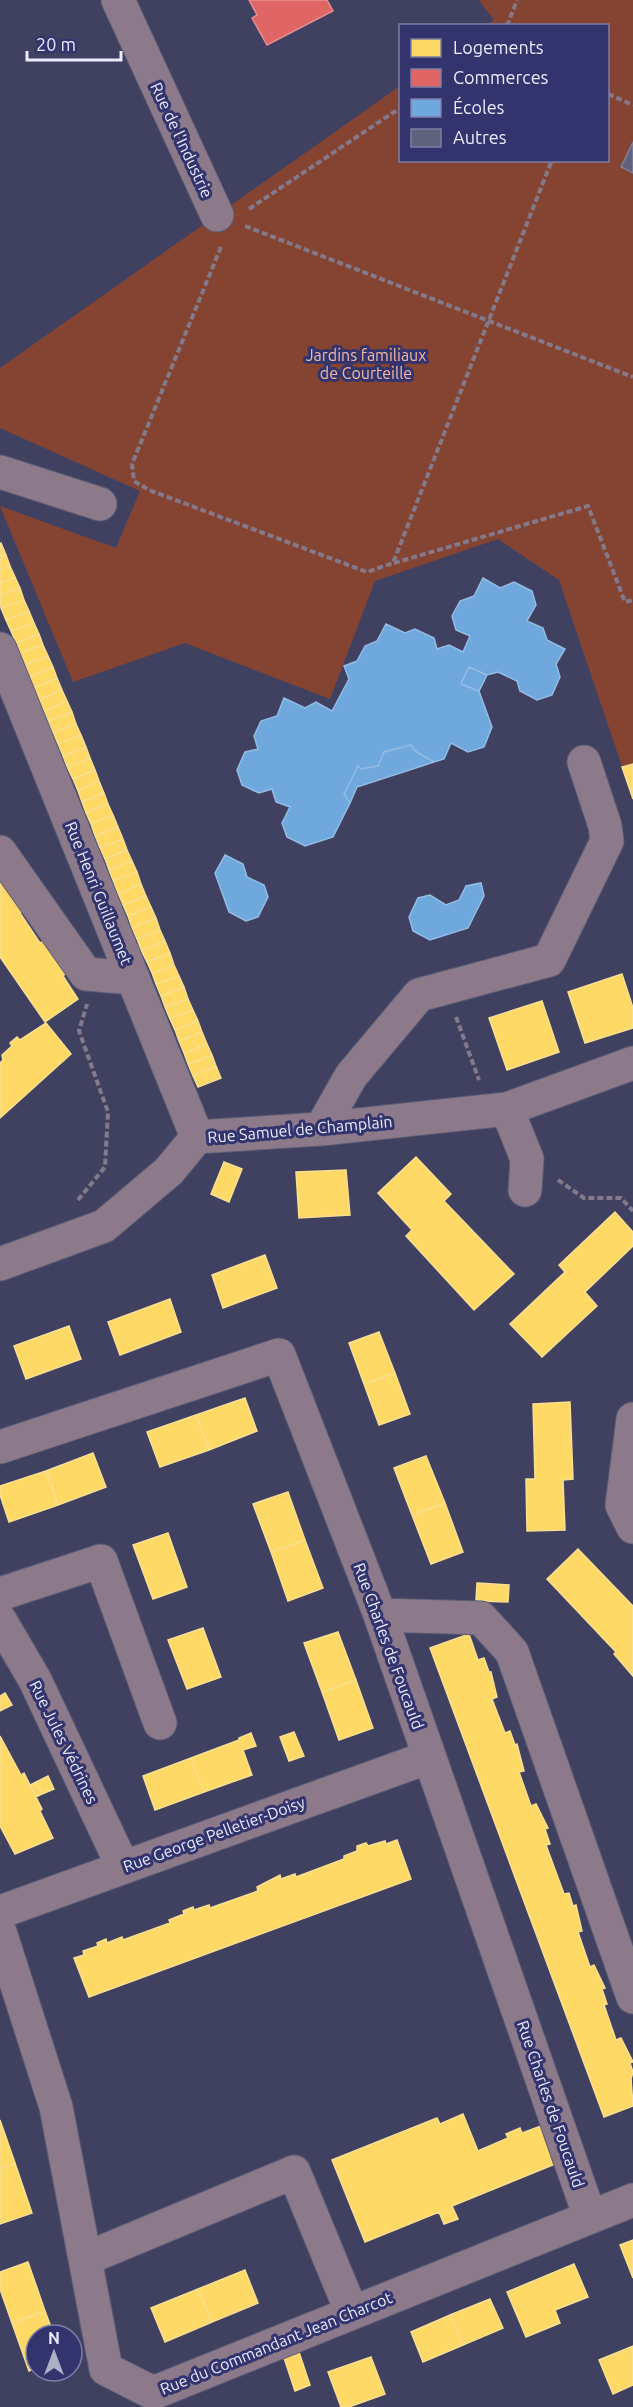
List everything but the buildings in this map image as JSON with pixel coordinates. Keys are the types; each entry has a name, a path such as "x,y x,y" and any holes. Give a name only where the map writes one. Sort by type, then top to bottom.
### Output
{"street":[{"name":"Rue de l'Industrie","path":"117,0 231,224"},
{"path":"0,472 100,504"},
{"name":"Rue Henri Guillaumet","path":"0,650 197,1137"},
{"path":"321,1129 351,1076 419,995 549,960 607,841 605,826 584,762"},
{"path":"0,852 86,974 133,978"},
{"name":"Rue Samuel de Champlain","path":"0,1264 104,1226 169,1171 197,1137 321,1129 498,1110 633,1063"},
{"path":"498,1110 526,1174"},
{"name":"Rue Charles de Foucauld","path":"0,1447 279,1355 380,1615 590,2217"},
{"path":"633,1419 622,1506 633,1527"},
{"path":"0,1594 102,1561 160,1723"},
{"path":"380,1615 481,1618 513,1652 633,1997"},
{"name":"Rue Jules Védrines","path":"0,1620 35,1680 123,1867"},
{"name":"Rue George Pelletier-Doisy","path":"0,1912 429,1757"},
{"name":"Rue du Commandant Jean Charcot","path":"0,1932 56,2107 106,2369 153,2393 633,2200"},
{"path":"85,2259 294,2172 352,2313"}],"path":[{"path":"508,24 518,0"},
{"path":"609,94 633,105"},
{"path":"399,109 231,224 132,464 135,481 149,490 367,572 588,506 625,602 633,600"},
{"path":"393,563 551,162"},
{"path":"231,224 633,376"},
{"path":"76,1202 105,1167 108,1112 79,1031 96,975"},
{"path":"446,988 498,1110"},
{"path":"526,1174 584,1198 621,1198 633,1211"}],"green space":[{"name":"Jardins familiaux de Courteille","path":"479,0 633,0 633,799 559,580 498,539 375,581 330,699 185,643 73,682 0,506 116,548 140,491 0,428 0,368 399,87 399,162 609,162 609,24 488,24 494,20"}]}
